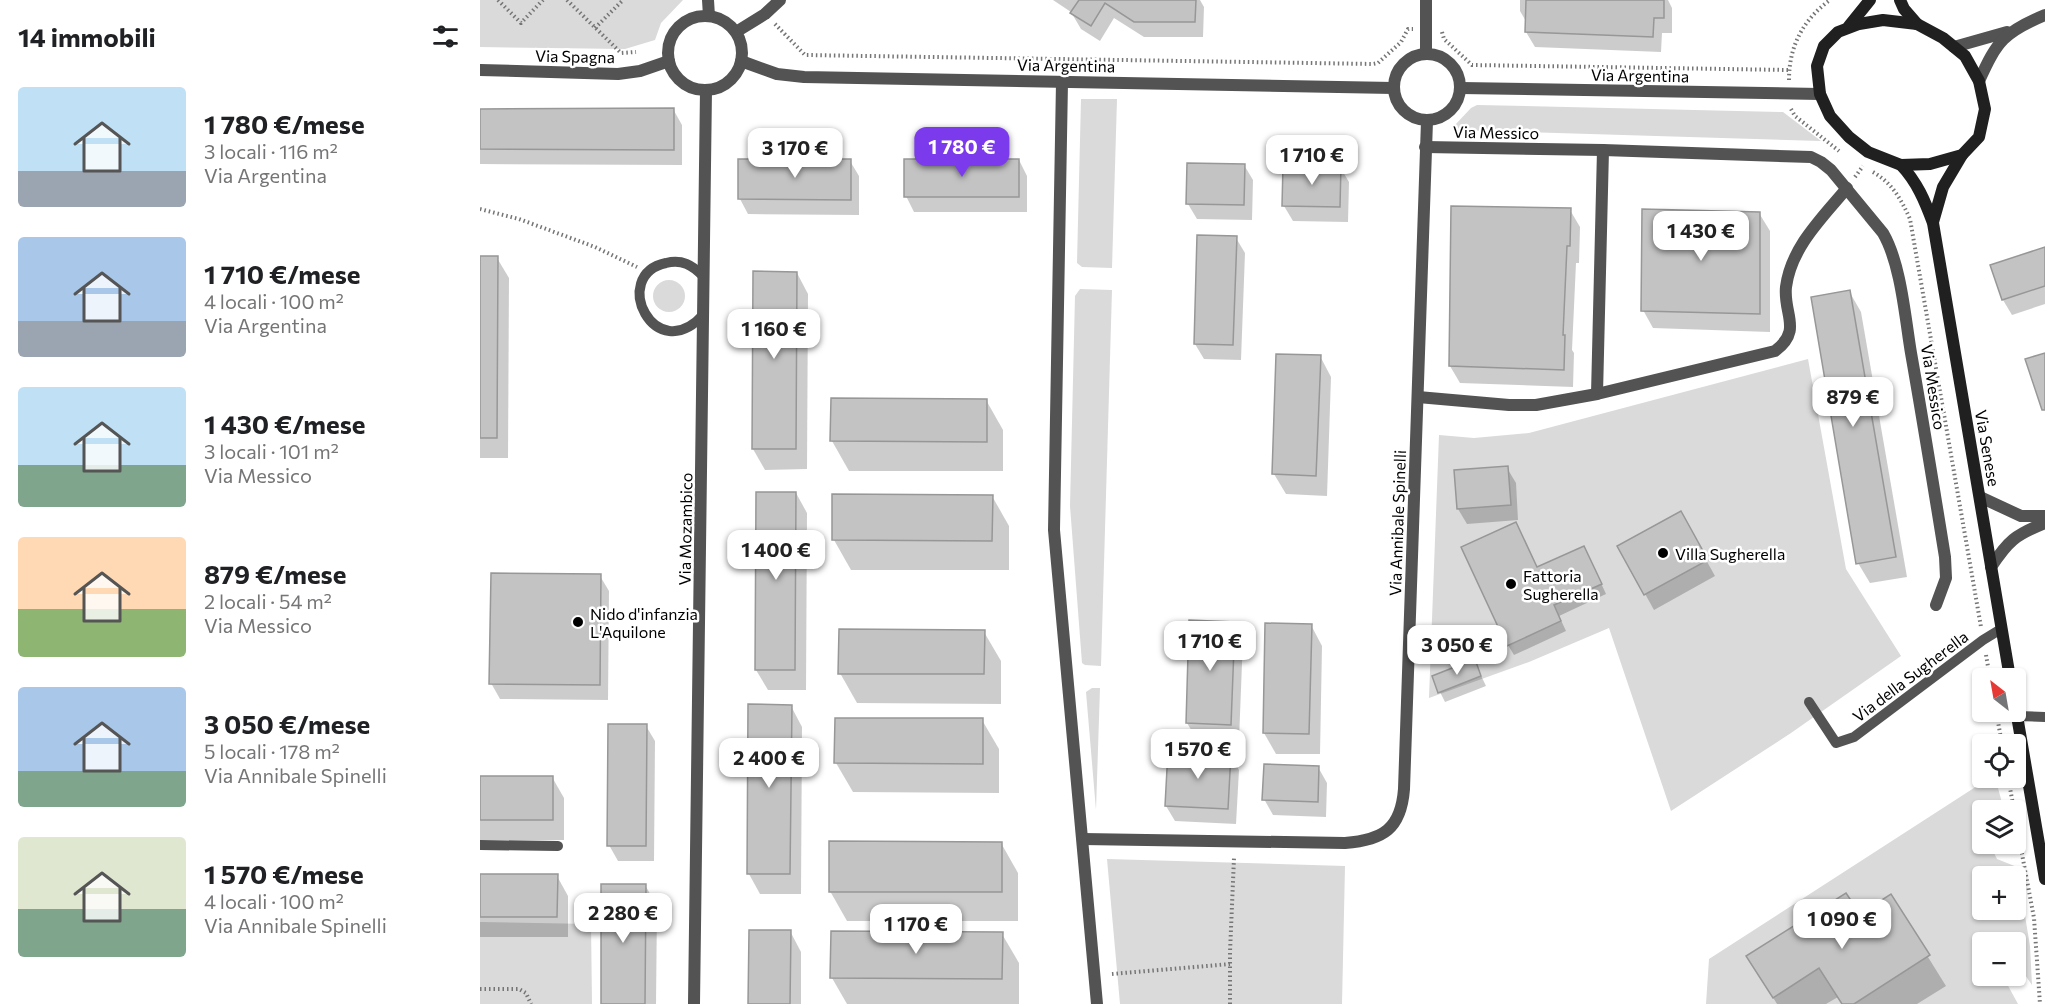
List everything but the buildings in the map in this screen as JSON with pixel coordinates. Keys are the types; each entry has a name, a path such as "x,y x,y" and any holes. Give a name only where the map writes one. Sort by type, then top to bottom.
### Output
{"main road":[{"path":"1846,29 1870,0"},
{"path":"1900,0 1904,9 1917,24 1943,38 1965,56 1979,81 1985,109 1978,137 1962,155 1930,164 1901,165 1868,152 1830,116 1820,94 1817,66 1824,46 1838,32 1859,24 1883,20 1917,24"},
{"name":"Via Senese","path":"1933,224 1943,187 1962,155"},
{"name":"Via Senese","path":"1901,165 1910,174 1921,192 1933,224 2008,668"},
{"path":"2019,722 2044,862 2045,879"}],"street":[{"path":"708,0 709,16"},
{"path":"736,32 765,14 780,0"},
{"path":"1426,0 1426,54"},
{"path":"1979,81 1995,48 2006,35 2045,15"},
{"path":"697,16 709,16 729,24 736,32 740,41 741,61 736,72 728,81 706,90 696,89 678,79 672,71 668,50 670,38 686,21 697,16"},
{"path":"1954,47 2017,28"},
{"path":"1426,54 1434,54 1450,63 1460,79 1461,88 1454,107 1437,119 1427,121 1417,119 1400,107 1393,88 1394,79 1402,64 1409,59 1426,54"},
{"name":"Via Spagna","path":"480,70 618,74 640,71 669,61"},
{"name":"Via Argentina","path":"741,61 777,74 804,77 1393,88"},
{"path":"1062,82 1054,530 1097,1004"},
{"name":"Via Argentina","path":"1461,88 1820,94"},
{"name":"Via Mozambico","path":"694,1004 706,90"},
{"name":"Via Annibale Spinelli","path":"1083,839 1345,843 1366,841 1383,835 1395,824 1403,801 1404,789 1427,121"},
{"name":"Via Messico","path":"1425,147 1603,150 1811,158 1821,162 1847,188 1883,233 1894,261 1905,312 1945,557 1946,578 1936,605"},
{"path":"1597,394 1603,150"},
{"path":"1418,397 1509,405 1536,405 1597,394 1775,351 1786,343 1790,335 1786,287 1795,257 1806,236 1847,188"},
{"path":"1980,497 2021,516 2045,516"},
{"path":"1991,567 2004,547 2015,537 2045,523"}],"lane":[{"path":"703,276 684,262 672,261 661,264 647,274 639,291 644,314 662,329 680,330 696,323 704,314"},
{"name":"Via della Sugherella","path":"1809,702 1836,743 1854,737 2001,629"},
{"path":"2026,714 2045,717"},
{"path":"480,845 558,846"}],"path":[{"path":"498,0 521,22 543,0"},
{"path":"567,0 621,53 636,52"},
{"path":"595,28 623,0"},
{"path":"765,14 805,55 1373,64 1378,63 1401,42 1408,29 1426,28 1441,30 1444,39 1472,65 1789,70"},
{"path":"480,209 519,219 596,247 647,274"},
{"path":"2022,854 2034,918 2040,1004"},
{"path":"1230,1004 1234,858"},
{"path":"1112,974 1230,964"},
{"path":"480,989 519,989 526,993 531,1004"}],"shaded area":[{"path":"480,0 683,0 661,23 655,40 625,49 480,47"},
{"path":"1081,99 1117,99 1112,268 1082,267 1077,263"},
{"path":"1477,105 1783,112 1821,141 1454,130 1455,125 1471,108"},
{"path":"669,280 680,285 685,296 680,307 669,312 658,307 653,296 658,285"},
{"path":"1080,289 1112,290 1101,666 1082,663 1070,506 1075,296"},
{"path":"1808,359 1846,569 1901,656 1791,733 1671,811 1609,628 1529,662 1429,698 1439,435 1474,438 1529,433"},
{"path":"1092,688 1100,688 1096,810 1086,692"},
{"path":"1974,788 1998,788 2001,800 1972,800 1972,854 1994,854 1997,859 2014,866 1972,866 1972,920 2026,920 2032,985 2026,976 2026,932 1972,932 1972,986 2008,986 2018,1004 1706,1004 1709,959"},
{"path":"1107,859 1345,866 1342,1004 1120,1004"},
{"path":"480,922 591,924 592,1004 480,1004"}],"place":[{"name":"Villa Sugherella","path":"1663,553"},
{"name":"Fattoria Sugherella","path":"1511,584"},
{"name":"Nido d'infanzia L'Aquilone","path":"578,622"}]}
